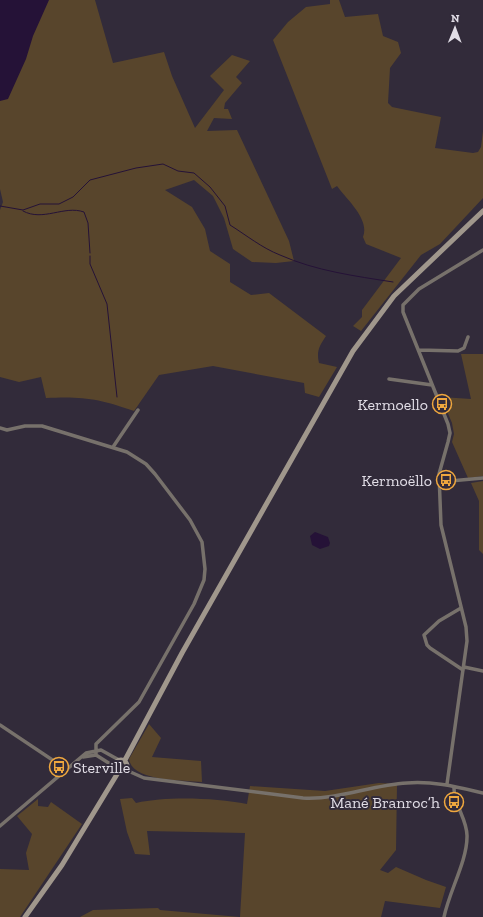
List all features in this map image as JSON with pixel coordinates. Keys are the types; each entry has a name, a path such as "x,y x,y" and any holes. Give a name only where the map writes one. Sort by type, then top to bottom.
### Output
{"main road":[{"path":"26,917 62,865 117,769 116,763 122,760 353,351 399,291 483,212"},
{"path":"117,769 126,770 127,764 122,760"}],"street":[{"path":"447,784 467,642 466,627 441,525 439,482 442,461 450,433 448,424 403,312 403,304 419,289 483,250"},
{"path":"419,350 458,351 464,348 468,337"},
{"path":"389,380 432,385"},
{"path":"114,446 138,410"},
{"path":"0,428 7,430 25,426 42,426 114,446 127,452 146,464 190,520 202,542 205,569 204,580 194,604 139,702 96,744 96,755"},
{"path":"439,482 483,478"},
{"path":"461,608 439,621 424,635 427,645 463,669 483,671"},
{"path":"0,724 66,769"},
{"path":"101,750 102,738"},
{"path":"0,826 86,753 101,750 122,760"},
{"path":"82,757 96,755 117,769"},
{"path":"126,770 144,778 303,798 322,799 376,787 407,783 447,784 454,787 483,793"},
{"path":"444,917 448,900 466,848 467,838 454,787"}],"shaded area":[{"path":"0,0 95,0 113,63 164,52 172,76 195,128 224,90 210,76 232,55 250,61 236,77 242,83 225,103 224,109 228,109 232,119 214,118 207,131 237,130 289,241 294,261 276,263 252,262 233,249 224,218 213,196 194,180 165,190 192,207 205,229 210,251 230,264 230,282 251,295 269,293 326,336 319,348 319,363 337,367 319,397 305,393 304,383 213,366 159,375 134,411 91,399 46,398 41,377 19,382 0,377 0,210 3,202 0,189"},
{"path":"0,0 49,0 33,36 26,59 8,99 0,101"},
{"path":"330,0 339,0 345,17 378,14 383,36 398,42 401,53 390,68 388,103 392,107 441,117 435,148 473,153 478,152 481,147 483,131 483,198 440,244 421,255 361,331 353,326 362,317 362,310 401,258 366,244 363,237 363,223 356,210 337,186 332,189 273,40 288,22 306,7 330,4"},
{"path":"461,354 483,354 483,476 468,478 452,442 454,434 452,423 441,397 471,399"},
{"path":"483,481 483,554 479,550 479,501 471,483"},
{"path":"315,532 328,537 330,543 329,546 320,549 312,545 310,536"},
{"path":"149,724 161,738 152,757 201,761 202,782 172,780 149,776 132,767 129,759"},
{"path":"379,783 397,784 396,850 380,870 388,873 396,867 446,887 440,908 385,901 381,917 240,917 245,833 147,831 150,855 135,854 127,832 120,799 132,798 136,803 162,799 192,799 221,800 247,804 250,786 325,791"},
{"path":"38,799 38,806 48,807 51,802 82,824 20,917 0,917 0,869 29,870 26,853 32,834 17,816"},
{"path":"158,908 160,910 240,917 80,917 93,910"}],"waterway":[{"path":"0,206 23,210 40,204 59,204 73,197 90,180 136,168 163,164 178,171 194,173 210,187 225,206 230,225 273,252 294,261 322,269 393,282"},
{"path":"23,211 38,215 69,210 84,212 88,223 90,253"},
{"path":"90,256 90,264 107,304 117,397"}],"place":[{"name":"Kermoello","path":"442,404"},
{"name":"Kermoëllo","path":"446,480"},
{"name":"Sterville","path":"59,767"},
{"name":"Mané Branroc’h","path":"454,802"}]}
